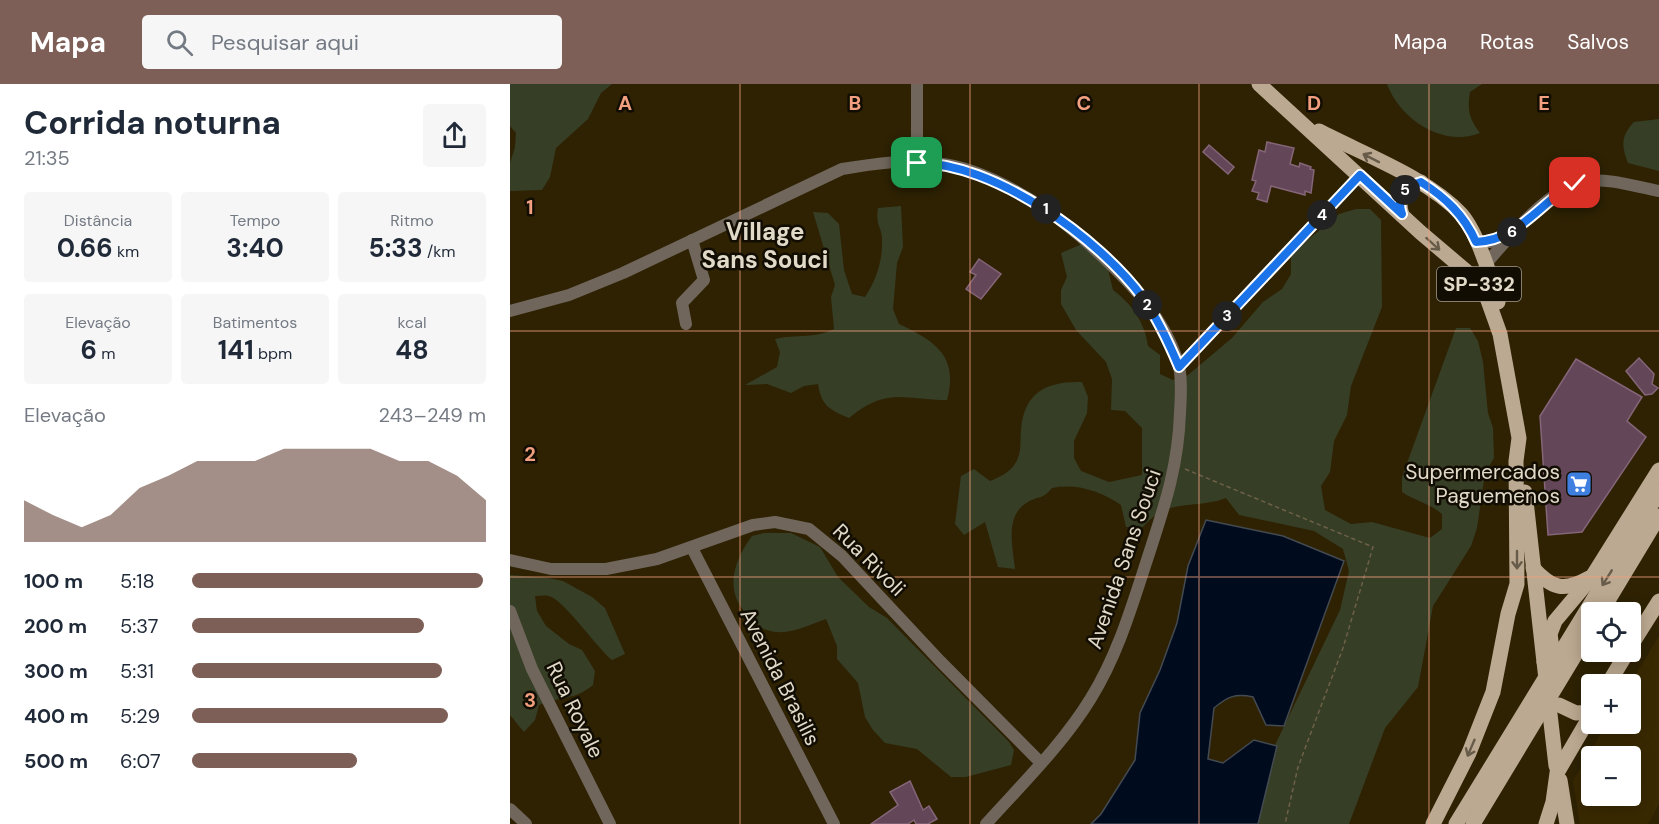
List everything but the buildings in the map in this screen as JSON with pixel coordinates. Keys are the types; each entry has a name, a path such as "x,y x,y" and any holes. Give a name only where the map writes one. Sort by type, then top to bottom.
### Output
{"main road":[{"name":"SP-332","path":"1259,84 1473,277 1485,292 1500,334 1519,438"},
{"name":"SP-332","path":"1301,122 1421,182 1441,195 1462,215 1485,265 1506,330 1557,770 1567,824"},
{"path":"1402,214 1399,205 1400,197 1407,188 1421,182"},
{"path":"1433,824 1469,753 1493,692 1508,614 1517,584 1515,483 1519,438"},
{"path":"1581,712 1572,712 1559,705 1551,634 1562,610 1579,594 1592,577 1658,470"},
{"path":"1456,824 1659,492"},
{"path":"1607,602 1659,516"},
{"path":"1533,568 1542,578 1558,587 1573,587 1592,577"},
{"path":"1641,630 1659,601"},
{"path":"1473,824 1581,645"},
{"path":"1557,770 1581,731"},
{"name":"SP-332","path":"1546,824 1553,802 1557,770"}],"street":[{"path":"916,84 917,163"},
{"name":"Avenida Sans Souci","path":"510,311 569,295 842,169 917,163 936,163 995,181 1046,209 1127,279 1143,298 1171,347 1179,367 1181,404 1176,465 1155,541 1103,678 1089,701 1041,763 986,824"},
{"path":"1179,367 1360,175"},
{"path":"1485,265 1517,229 1560,191 1575,183 1597,180 1659,191"},
{"path":"1476,242 1493,241 1517,229"},
{"path":"686,324 682,303 704,280 692,240"},
{"name":"Rua Rivoli","path":"510,560 551,569 592,570 657,559 753,525 775,522 809,529 842,556 940,661 1041,763"},
{"name":"Avenida Brasilis","path":"692,548 834,824"},
{"name":"Rua Royale","path":"510,611 532,669 610,824"},
{"path":"510,809 526,824"}],"path":[{"path":"1176,465 1373,547 1343,648 1298,767 1285,824"}],"shaded area":[{"path":"1659,636 1659,804 1648,824 1580,824 1573,781 1581,767 1581,806 1641,806 1641,746 1594,746 1601,734 1641,734 1641,674 1636,674"}],"green space":[{"path":"510,84 612,84 601,93 588,119 556,148 550,177 542,190 510,191 510,163 516,133 510,126"},
{"path":"1387,84 1482,84 1470,92 1469,104 1471,118 1480,133 1466,137 1452,137 1424,127 1402,109"},
{"path":"1659,119 1659,171 1628,163 1624,141 1630,127 1634,122"},
{"path":"901,206 903,247 897,263 893,309 899,324 933,344 947,361 950,385 947,400 886,398 863,408 849,418 836,412 824,402 818,384 804,386 791,393 767,384 745,385 777,367 780,352 775,339 820,334 834,329 831,297 835,285 813,212 828,213 839,224 844,270 852,294 865,297 880,262 882,239 877,219 878,208"},
{"path":"1356,209 1370,209 1381,220 1382,307 1351,386 1347,415 1334,441 1330,472 1321,486 1325,510 1351,524 1372,522 1430,538 1442,529 1442,514 1402,492 1402,477 1456,328 1470,328 1478,341 1483,362 1488,413 1493,428 1494,458 1485,473 1477,528 1471,546 1433,606 1418,687 1385,728 1349,824 1237,824 1340,610 1349,571 1343,549 1314,531 1239,515 1226,498 1173,507 1153,517 1143,527 1126,527 1121,505 1113,500 1088,489 1061,487 1052,488 1043,496 1020,508 1013,523 1012,532 1015,569 998,567 985,522 964,535 955,524 961,476 974,469 990,481 1014,466 1020,450 1023,417 1032,398 1048,387 1069,382 1082,382 1088,397 1087,413 1074,441 1074,458 1081,471 1109,482 1142,475 1142,428 1125,411 1111,410 1112,379 1106,362 1076,330 1061,304 1061,290 1067,277 1061,253 1082,244 1106,261 1113,290 1132,308 1141,322 1148,346 1160,355 1160,374 1173,380 1188,375 1232,338 1263,302 1282,289 1291,274 1291,254 1339,214"},
{"path":"764,533 791,533 820,547 838,577 869,607 887,618 1009,742 1014,750 1011,765 966,777 951,777 917,749 885,743 865,717 858,683 837,659 837,646 826,619 783,632 765,629 755,622 737,600 734,579 739,557 745,546 752,536"},
{"path":"510,575 563,581 592,597 605,608 625,654 612,660 555,599 535,596 537,611 546,626 569,644 582,650 595,671 593,685 580,694 539,705 535,720 524,732 510,715"}],"water":[{"path":"1206,520 1283,536 1344,561 1284,726 1266,725 1253,697 1241,695 1232,697 1214,708 1208,759 1223,763 1254,740 1277,746 1258,824 1091,824 1101,814 1135,760 1140,713 1160,670 1177,623 1188,566"}],"place":[{"name":"Supermercados Paguemenos","path":"1579,484"}],"district":[{"name":"Village Sans Souci","path":"765,245"}],"route":[{"path":"917,163 936,163 995,181 1046,209 1067,225 1127,279 1143,298 1171,347 1179,367 1360,175 1402,214 1399,205 1400,197 1407,188 1421,182 1441,195 1462,215 1476,242 1490,242 1517,229 1560,191 1575,183"}]}
